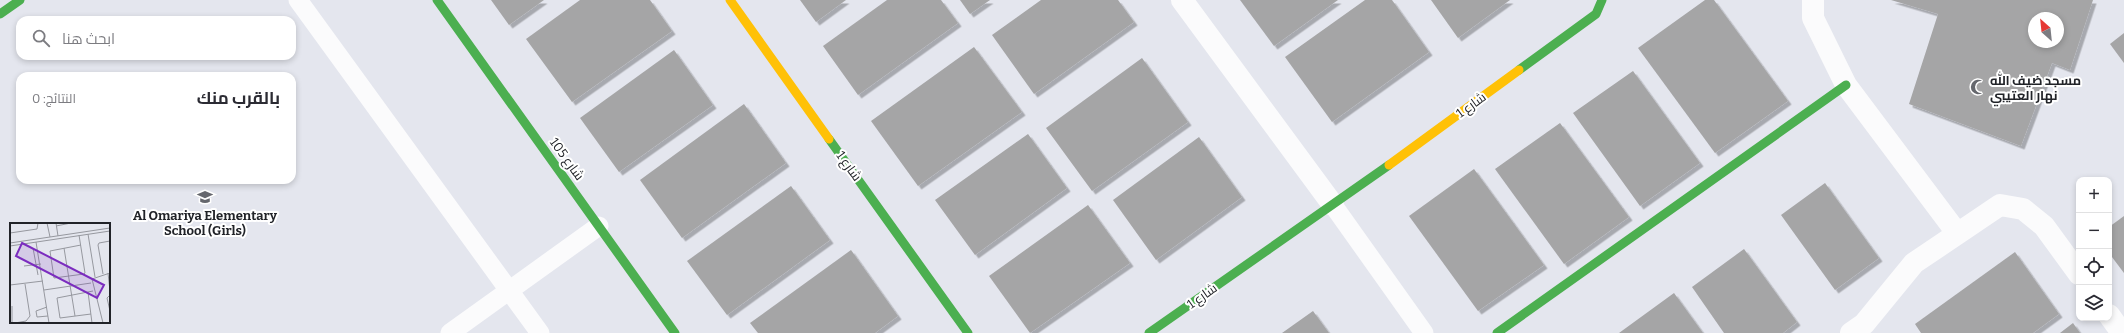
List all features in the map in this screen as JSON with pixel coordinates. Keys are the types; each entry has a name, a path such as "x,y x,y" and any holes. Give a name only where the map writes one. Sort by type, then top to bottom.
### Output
{"street":[{"path":"0,14 20,0"},
{"name":"شارع 105","path":"437,0 675,333"},
{"name":"شارع 1","path":"730,0 968,333"},
{"path":"1182,0 1333,205"},
{"name":"شارع 1","path":"1149,333 1333,205 1596,14 1602,0"},
{"path":"1813,0 1813,18 1846,86 1957,233"},
{"path":"1497,333 1846,86"},
{"path":"1862,330 1914,263 2000,205 2023,209 2044,226 2076,270"},
{"path":"2112,319 2122,333"}],"lane":[{"path":"298,0 540,333"},
{"path":"1333,205 1424,333"},
{"path":"450,333 599,226"}],"building":[{"path":"491,0 544,0 509,25"},
{"path":"580,0 650,0 672,31 572,102 526,39"},
{"path":"800,0 846,0 816,22"},
{"path":"887,0 941,0 958,23 858,95 823,46"},
{"path":"960,0 990,0 970,14"},
{"path":"1041,0 1118,0 1134,22 1034,94 992,35"},
{"path":"1240,0 1338,0 1274,46"},
{"path":"1365,0 1392,0 1429,52 1332,122 1285,57"},
{"path":"1431,0 1510,0 1458,38"},
{"path":"1705,0 1714,0 1788,101 1715,153 1638,48"},
{"name":"مسجد ضيف الله نهار العتيبي","path":"1891,0 2093,0 2070,70 2052,63 2021,146 1909,104 1938,14"},
{"path":"2124,33 2124,63 2110,44"},
{"path":"974,47 1022,112 918,186 871,121"},
{"path":"674,50 713,105 619,172 580,118"},
{"path":"1142,58 1188,122 1092,191 1046,128"},
{"path":"1633,71 1700,163 1640,206 1573,113"},
{"path":"744,104 786,163 682,238 640,180"},
{"path":"1560,123 1629,217 1564,264 1495,169"},
{"path":"1028,134 1067,188 975,255 935,200"},
{"path":"1199,137 1242,197 1156,260 1113,200"},
{"path":"1474,169 1544,265 1478,311 1409,216"},
{"path":"1825,183 1879,258 1835,290 1781,215"},
{"path":"791,186 830,240 727,315 687,261"},
{"path":"1088,205 1130,263 1030,333 989,276"},
{"path":"2124,216 2124,273 2112,257 2112,225"},
{"path":"1744,249 1797,322 1783,333 1724,333 1692,287"},
{"path":"851,250 898,316 875,333 758,333 750,323"},
{"path":"2015,252 2059,314 2033,333 1921,333 1915,324"},
{"path":"1674,293 1703,333 1619,333"},
{"path":"1313,311 1329,333 1282,333"},
{"path":"2073,323 2080,333 2060,333"}],"traffic: fast":[{"path":"0,14 20,0"},
{"path":"437,0 675,333"},
{"path":"1519,70 1596,14 1602,0"},
{"path":"1497,333 1846,85"},
{"path":"829,139 968,333"},
{"path":"1149,333 1389,165"}],"traffic: slow":[{"path":"730,0 829,139"},
{"path":"1389,165 1519,70"}],"place":[{"name":"مسجد ضيف الله نهار العتيبي","path":"1978,87"},
{"name":"Al Omariya Elementary School (Girls)","path":"205,197"}]}
